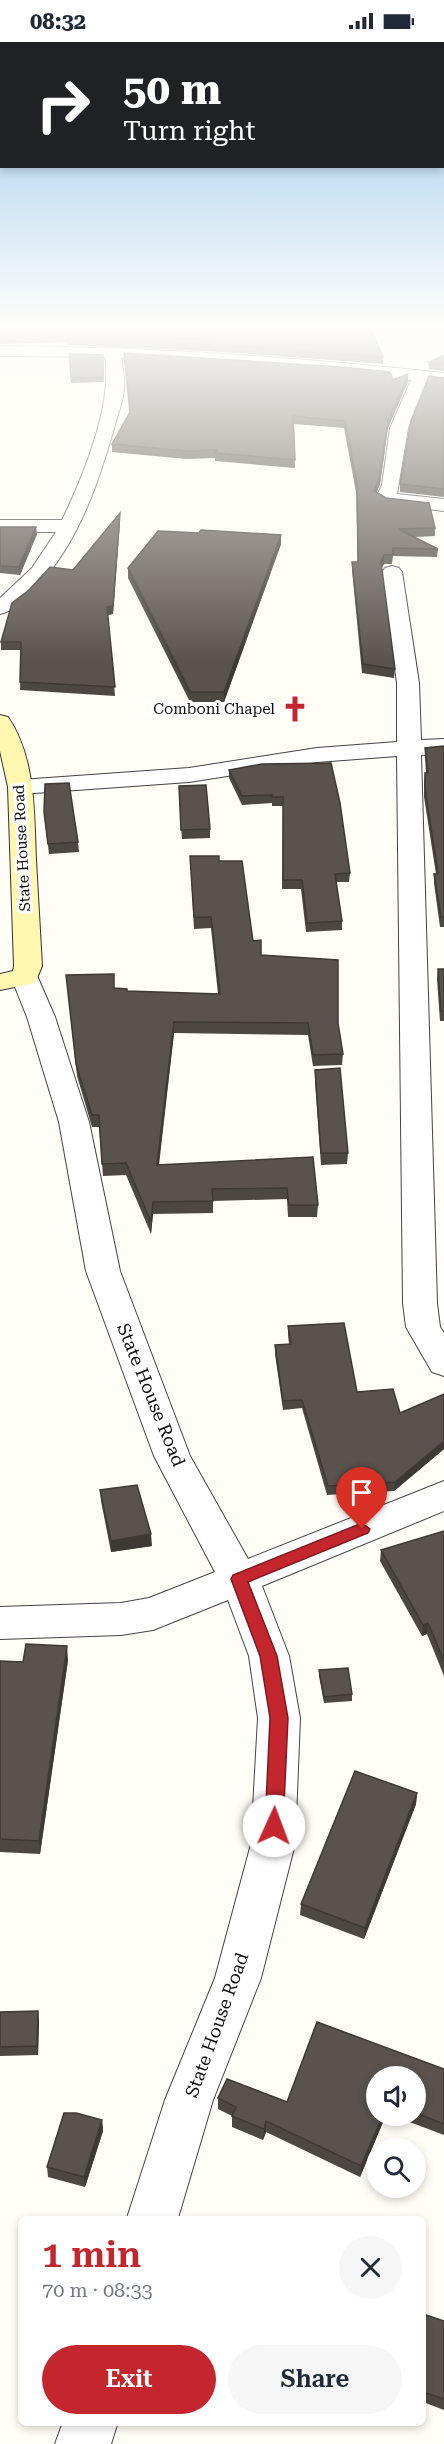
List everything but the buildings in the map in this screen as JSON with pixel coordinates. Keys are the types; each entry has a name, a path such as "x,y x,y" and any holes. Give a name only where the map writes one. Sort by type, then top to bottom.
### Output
{"main road":[{"name":"State House Road","path":"0,722 12,751 28,966 12,979"}],"street":[{"path":"0,608 18,595 52,555 80,507 103,437"},
{"path":"398,437 391,485 386,498 428,505 444,505"},
{"path":"0,526 68,525"},
{"path":"392,572 407,675 420,1303 423,1327 444,1363"},
{"path":"13,786 189,775 272,760 444,746"},
{"name":"State House Road","path":"12,979 41,1017 74,1122 103,1271 172,1456 239,1579 269,1656 279,1718 273,1844 238,1978 189,2100 154,2216"},
{"path":"0,1623 121,1619 153,1614 444,1495"},
{"path":"83,2444 90,2426"}],"place":[{"name":"Comboni Chapel","path":"295,709"}],"route":[{"path":"274,1826 279,1718 269,1656 239,1579 362,1529"}]}
